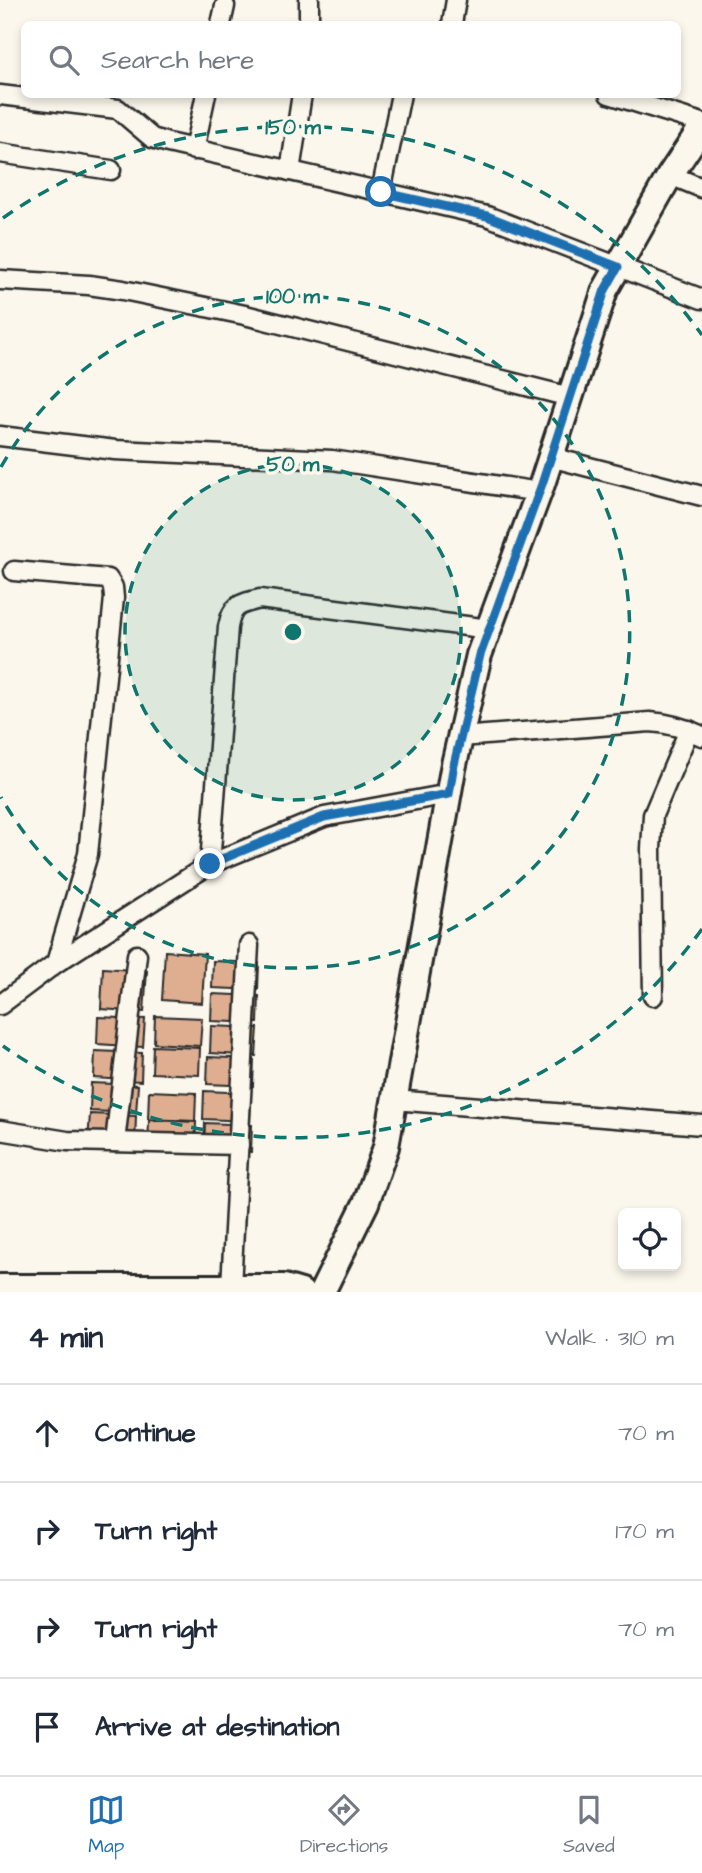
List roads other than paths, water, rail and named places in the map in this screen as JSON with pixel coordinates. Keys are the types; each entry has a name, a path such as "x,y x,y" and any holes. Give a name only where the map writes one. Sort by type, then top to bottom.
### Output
{"street":[{"path":"309,0 309,21"},
{"path":"452,21 456,0"},
{"path":"222,21 225,6"},
{"path":"0,95 21,97"},
{"path":"25,98 118,109 152,138 194,150 487,216 702,299"},
{"path":"194,150 205,98"},
{"path":"290,171 301,98"},
{"path":"381,192 400,98"},
{"path":"322,1292 366,1203 386,1146 449,794 480,655 605,290 670,175 702,125 622,98"},
{"path":"0,153 111,170"},
{"path":"670,175 702,188"},
{"path":"0,280 89,285 177,301 245,315 570,397"},
{"path":"0,436 116,450 332,460 538,492"},
{"path":"550,457 702,496"},
{"path":"14,570 108,579 113,587 88,854 56,963"},
{"path":"210,864 228,627 230,614 239,604 260,599 489,629"},
{"path":"460,737 649,722 666,723 696,733 653,815 650,849 653,996"},
{"path":"0,1005 56,963 210,864 324,817 449,794"},
{"path":"231,1287 249,945"},
{"path":"115,1142 137,955"},
{"path":"394,1100 702,1125"},
{"path":"0,1130 67,1141 239,1145"},
{"path":"0,1287 231,1287 288,1290"}]}
